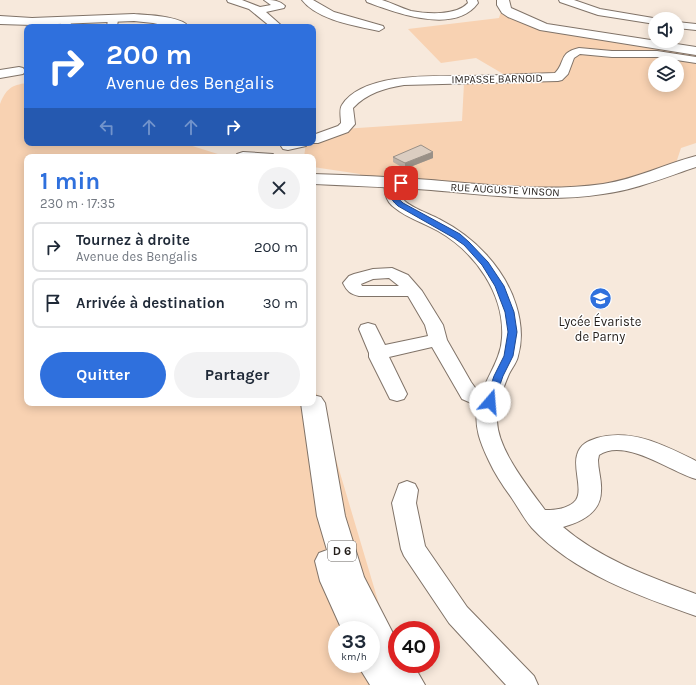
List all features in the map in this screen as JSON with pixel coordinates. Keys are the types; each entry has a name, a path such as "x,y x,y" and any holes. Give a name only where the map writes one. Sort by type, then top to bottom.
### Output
{"main road":[{"path":"503,0 503,5 506,10 512,14 544,27 696,51"},
{"path":"0,18 35,21 113,23 156,20 176,24"},
{"path":"242,154 248,146"},
{"path":"259,146 268,154"},
{"name":"RUE AUGUSTE VINSON","path":"316,179 393,182 522,193 571,193 605,189 640,181 696,161"},
{"name":"RUE AUGUSTE VINSON","path":"316,173 358,180"},
{"name":"D 6","path":"298,406 316,518 335,580 352,621"},
{"name":"D 6","path":"313,406 331,516 350,577 382,645 409,685"},
{"path":"380,673 388,685"}],"street":[{"path":"232,0 258,11 274,24"},
{"path":"258,11 280,6 269,0"},
{"path":"307,0 313,6 336,17 379,28"},
{"path":"371,0 412,14 434,16 464,11 471,7 473,3 472,0"},
{"path":"564,0 598,12 648,20"},
{"path":"684,26 696,28"},
{"name":"IMPASSE BARNOID","path":"316,139 344,129 348,124 349,118 347,107 354,98 378,86 404,81 558,77 564,71 569,56 580,51 612,54 657,54 696,60"},
{"path":"0,74 19,71"},
{"path":"393,182 392,194 394,200 400,205 457,236 485,264 499,286 510,312 512,332 508,356 498,376 486,422 499,458 510,478 540,520 562,538 599,564 643,586 696,605"},
{"path":"412,291 434,325 438,340 469,394 490,402"},
{"path":"368,329 379,353 379,358 397,394"},
{"path":"379,353 438,340"},
{"path":"540,520 562,518 577,514 586,503 590,493 587,465 588,454 595,446 609,443 640,446 696,471"},
{"path":"407,490 404,503 412,549 458,616 524,685"}],"shaded area":[{"path":"503,5 531,23 648,43 648,48 678,48 696,51 696,143 681,148 676,163 677,167 571,193 358,180 360,174 316,167 316,154 304,154 306,146 316,146 316,142 343,129 462,121 464,83 510,78 476,58 441,63 408,29 499,18"},
{"path":"24,84 24,146 192,146 218,154 24,154 24,406 316,406 316,392 388,634 388,673 399,673 403,685 0,685 0,104 7,91 13,87"}],"building":[{"path":"421,145 433,152 405,163 393,157"}],"place":[{"name":"Lycée Évariste de Parny","path":"600,299"}],"route":[{"path":"401,183 393,182 392,194 394,200 400,205 457,236 466,244 485,264 499,286 510,312 512,332 508,356 498,376 490,402"}]}
